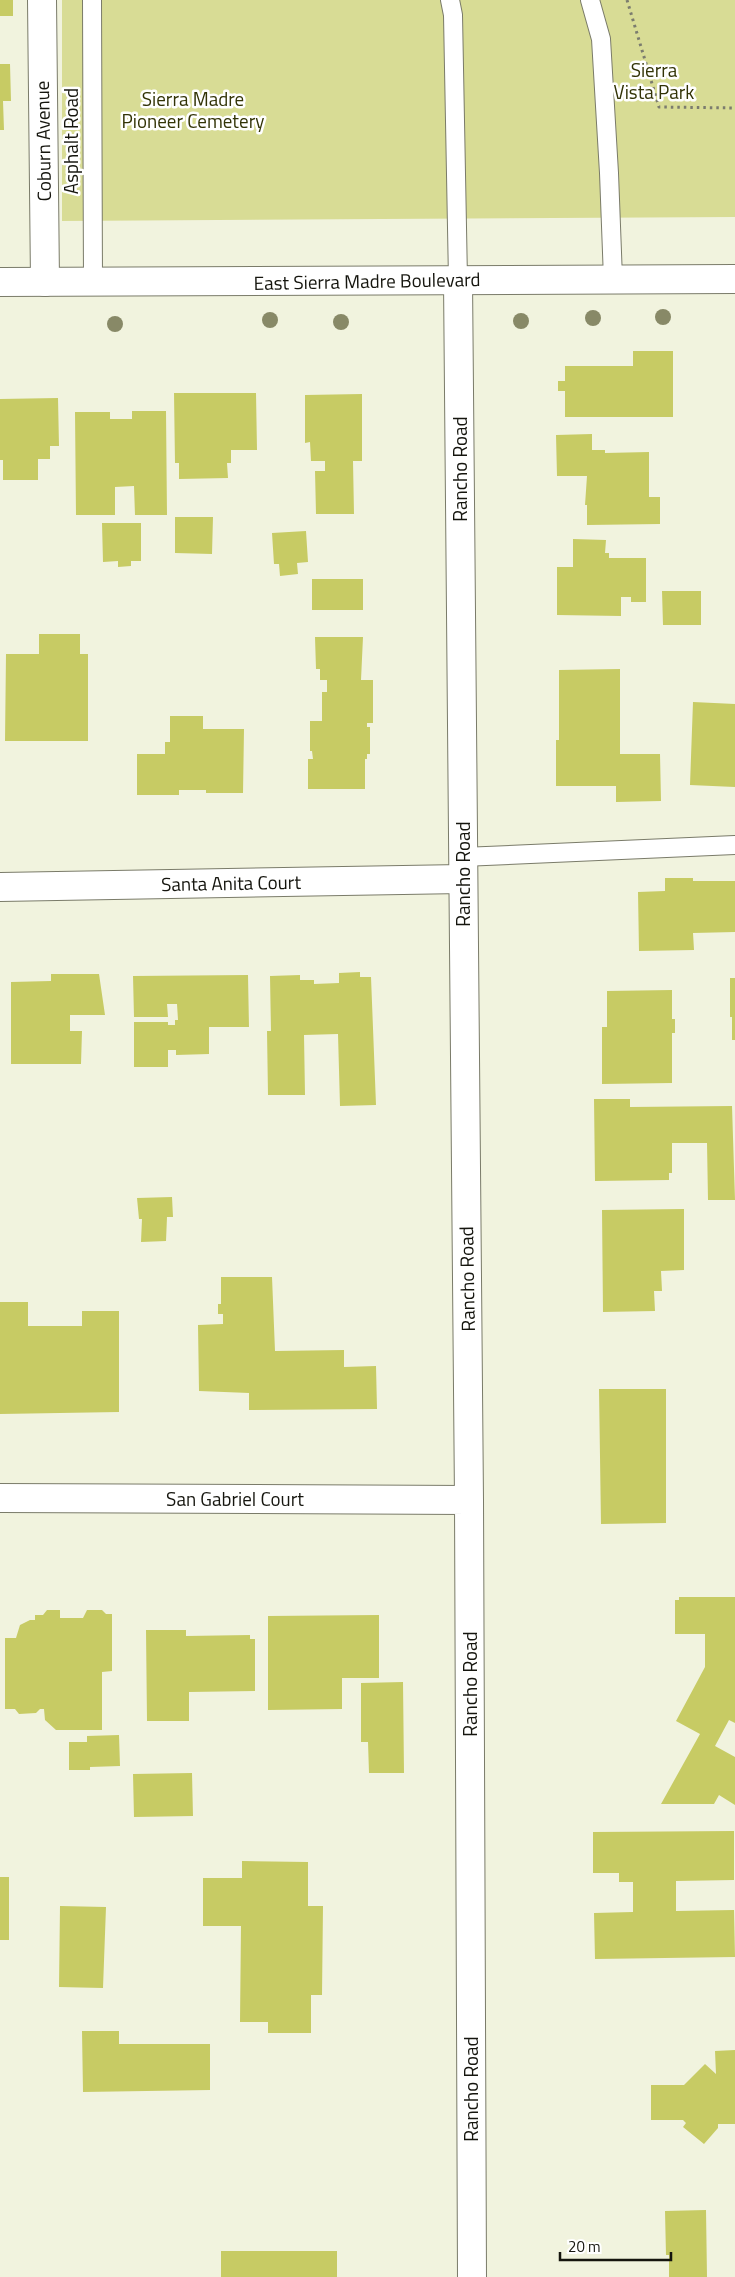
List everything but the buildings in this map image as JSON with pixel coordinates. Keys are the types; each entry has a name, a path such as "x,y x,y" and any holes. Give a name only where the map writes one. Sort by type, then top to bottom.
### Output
{"street":[{"name":"Coburn Avenue","path":"42,0 45,282"},
{"name":"East Sierra Madre Boulevard","path":"0,282 735,279"},
{"name":"Rancho Road","path":"458,280 469,1500 472,2277"},
{"name":"Santa Anita Court","path":"0,887 462,868"},
{"name":"San Gabriel Court","path":"0,1498 469,1500"}],"lane":[{"name":"Asphalt Road","path":"92,0 93,283"},
{"path":"450,0 453,15 458,280"},
{"path":"590,0 601,39 613,279"},
{"path":"462,868 735,845"}],"path":[{"path":"627,0 659,107 735,108"}],"green space":[{"name":"Sierra Madre Pioneer Cemetery","path":"62,0 735,0 735,217 62,221"}],"park label":[{"name":"Sierra Vista Park","path":"654,81"}]}
